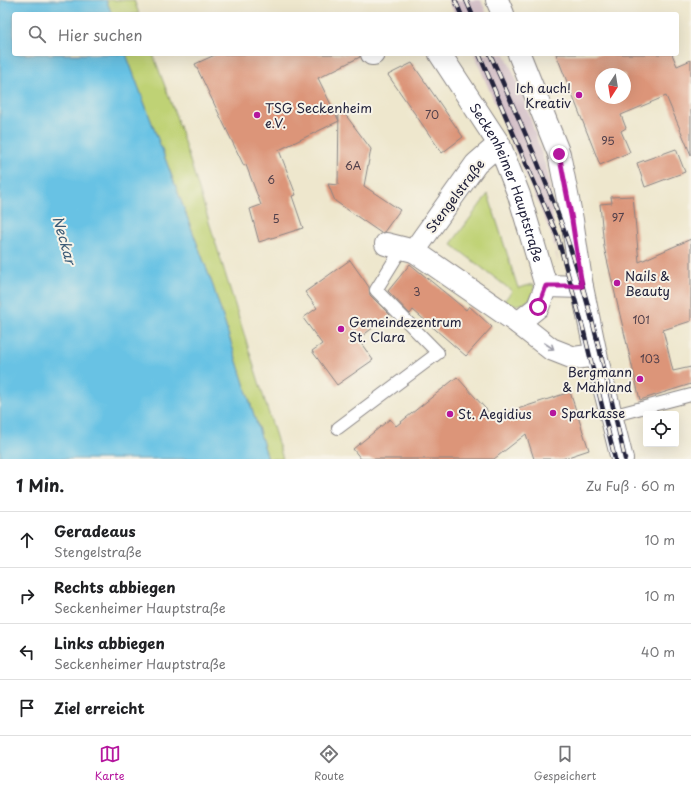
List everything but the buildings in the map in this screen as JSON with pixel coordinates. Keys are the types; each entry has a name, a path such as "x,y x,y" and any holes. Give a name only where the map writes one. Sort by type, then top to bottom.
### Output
{"street":[{"path":"497,0 501,12"},
{"name":"Seckenheimer Hauptstraße","path":"441,56 499,144 519,195 546,286"},
{"path":"520,56 559,154 572,220 582,286 596,355 622,459"},
{"name":"Stengelstraße","path":"401,248 476,164 499,144"},
{"path":"401,248 518,323 552,348 574,358 596,355"},
{"path":"518,323 538,307 546,286 582,286"}],"lane":[{"path":"338,428 438,353 376,290 401,248"},
{"path":"611,416 691,395"}],"shaded area":[{"path":"448,0 481,0 486,12 454,12"},
{"path":"475,56 506,56 522,92 548,173 558,263 552,236"}],"green space":[{"path":"106,0 134,0 138,12 111,12"},
{"path":"127,56 154,56 176,116 283,459 268,459 213,286"},
{"path":"488,194 518,288 534,284 532,296 525,303 515,305 503,302 512,291 451,244"}],"water":[{"name":"Neckar","path":"0,0 106,0 111,12 12,12 12,56 127,56 213,286 268,459 0,459"}],"railway":[{"path":"455,0 460,12"},
{"path":"466,0 471,12"},
{"path":"480,56 557,235 583,328 615,459"},
{"path":"491,56 525,132 567,238 576,265 596,337 625,459"}],"place":[{"name":"Ich auch! Kreativ","path":"579,95"},
{"name":"TSG Seckenheim e.V.","path":"257,115"},
{"name":"Nails & Beauty","path":"617,283"},
{"name":"Gemeindezentrum St. Clara","path":"341,329"},
{"name":"Bergmann & Mahland","path":"640,379"},
{"name":"Sparkasse","path":"553,413"},
{"name":"St. Aegidius","path":"450,414"}],"route":[{"path":"538,307 546,286 582,286 572,220 559,154"}]}
